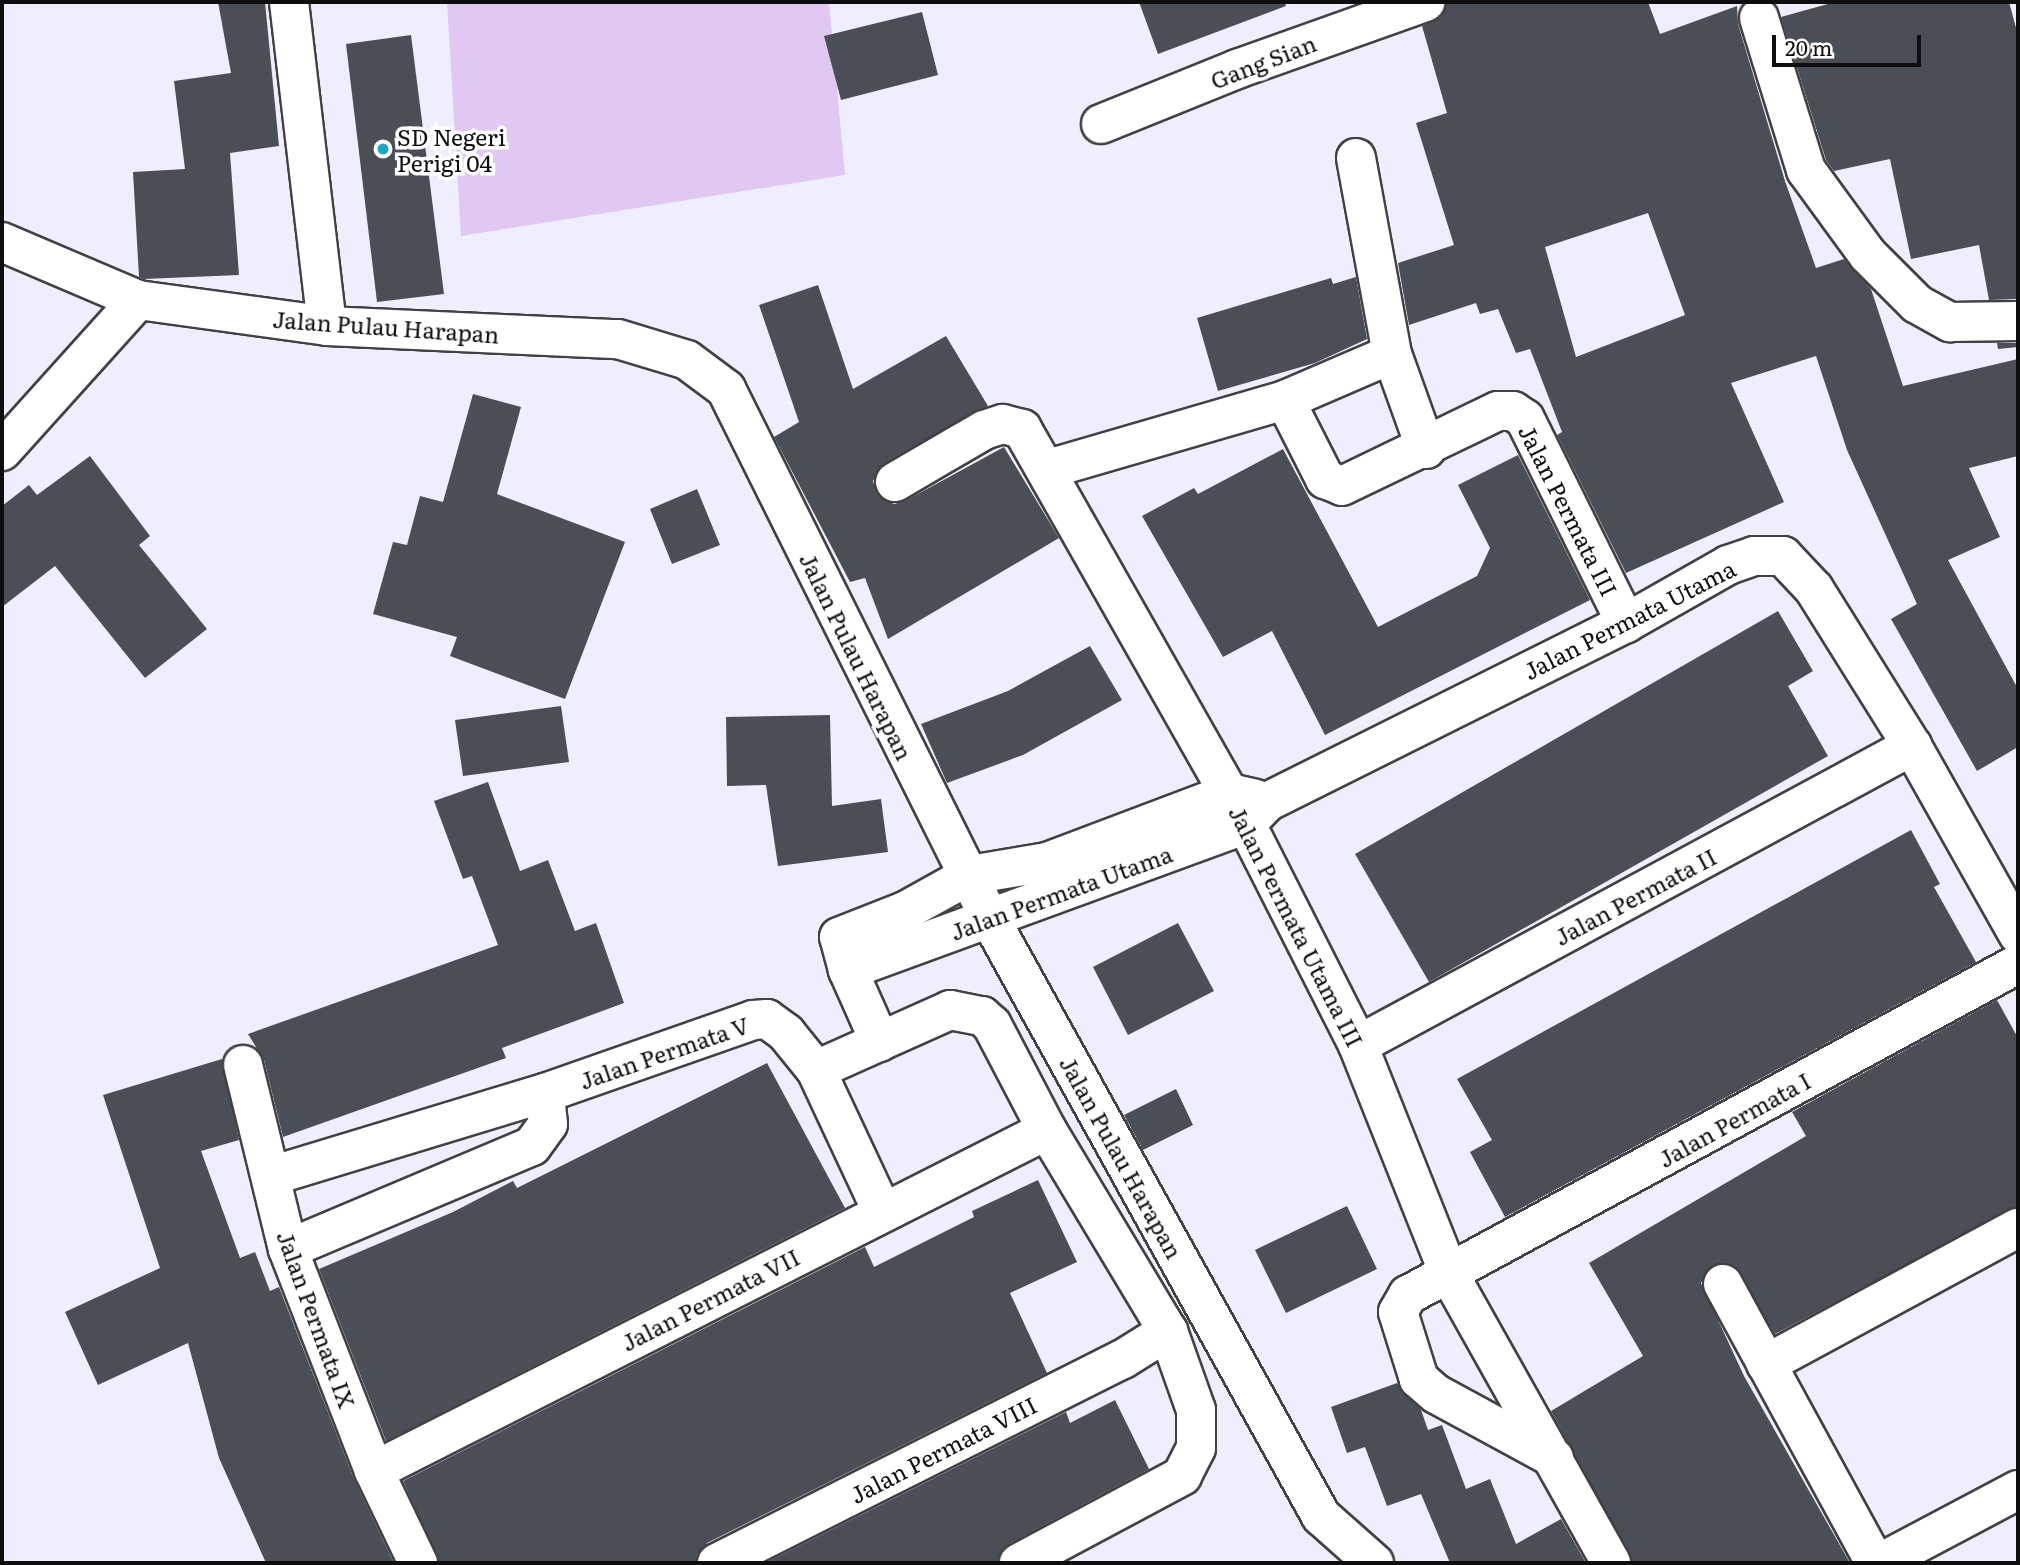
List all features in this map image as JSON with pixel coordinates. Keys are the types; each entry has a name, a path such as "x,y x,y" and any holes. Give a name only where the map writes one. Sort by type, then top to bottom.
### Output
{"street":[{"path":"289,2 327,326"},
{"name":"Gang Sian","path":"1101,124 1247,65 1425,2"},
{"path":"1759,18 1806,170 1868,255 1917,304 1950,322 2018,321"},
{"path":"1356,158 1392,354 1426,449"},
{"name":"Jalan Pulau Harapan","path":"2,242 138,300 327,326 618,339 687,360 726,389 897,741 970,875 990,919 1321,1516 1374,1563"},
{"path":"2,451 138,300"},
{"path":"1048,469 1285,400 1392,354"},
{"name":"Jalan Permata III","path":"1285,400 1333,485 1342,486 1426,449 1498,411 1513,411 1525,419 1626,623"},
{"name":"Jalan Permata Utama III","path":"895,482 984,430 1003,424 1022,429 1248,806 1358,1045 1450,1274 1611,1563"},
{"name":"Jalan Permata Utama","path":"843,953 990,919 1248,806 1626,623 1728,565 1754,556 1783,556 1814,589 1912,746 2018,934"},
{"name":"Jalan Permata II","path":"1358,1045 1912,746"},
{"name":"Jalan Permata Utama","path":"843,953 905,911 970,875 1047,862 1248,806"},
{"path":"843,953 880,1042"},
{"name":"Jalan Permata I","path":"1450,1274 2018,964"},
{"path":"816,1070 950,1010 982,1016 992,1025 1047,1130 1168,1331 1196,1410 1196,1448 1182,1476 1019,1563"},
{"name":"Jalan Permata V","path":"271,1176 545,1093 753,1020 777,1024 816,1070 882,1211"},
{"name":"Jalan Permata IX","path":"243,1065 288,1249 374,1471 418,1563"},
{"path":"288,1249 532,1146 548,1124 545,1093"},
{"name":"Jalan Permata VII","path":"374,1471 882,1211 1047,1130"},
{"path":"1766,1364 2018,1228"},
{"path":"1450,1274 1408,1296 1398,1312 1419,1379 1436,1394 1554,1458"},
{"path":"1723,1284 1877,1563 2018,1490"},
{"name":"Jalan Permata VIII","path":"717,1563 1123,1359 1168,1331"}],"shaded area":[{"path":"447,2 829,2 845,175 461,236"}],"building":[{"path":"218,2 265,2 279,146 230,153 239,275 144,279 139,277 133,172 185,169 174,81 231,73"},
{"path":"1139,2 1285,2 1286,6 1158,54"},
{"path":"1446,2 1648,2 1660,34 1737,6 1738,24 1785,181 1816,268 1844,259 1871,289 1903,386 2018,359 2018,456 1969,468 2000,537 1948,560 2018,689 2018,747 1977,771 1891,619 1917,604 1847,450 1816,356 1731,383 1784,502 1626,573 1557,435 1562,432 1530,349 1516,353 1498,309 1480,314 1476,303 1409,325 1398,263 1454,245 1416,123 1447,113 1422,26 1441,17","holes":["1648,213 1685,315 1576,357 1545,247"]},
{"path":"1835,2 2009,2 2018,35 2018,299 1989,300 1979,245 1911,259 1890,159 1834,171 1826,160 1781,17"},
{"path":"922,12 938,75 841,100 824,36"},
{"path":"411,35 444,294 377,302 346,44"},
{"path":"1356,277 1367,339 1315,363 1218,391 1197,318 1331,278 1333,284"},
{"path":"818,285 853,389 946,336 988,406 883,464 873,481 877,494 894,504 905,501 1004,447 1059,538 888,639 865,578 850,582 774,437 799,422 759,305"},
{"path":"1997,343 2018,343 2018,347 1998,349"},
{"path":"473,394 521,407 497,494 625,542 565,699 450,656 457,637 373,614 393,542 407,545 420,496 443,502"},
{"path":"1283,449 1378,627 1477,576 1490,548 1458,485 1518,455 1590,600 1325,735 1272,631 1223,657 1142,516 1194,488 1198,494"},
{"path":"90,456 150,536 139,545 207,629 145,678 55,566 2,607 2,506 29,485 37,495"},
{"path":"697,489 720,545 672,564 650,509"},
{"path":"1778,611 1813,671 1788,686 1828,756 1429,982 1355,854"},
{"path":"1090,646 1122,700 1023,755 947,783 921,724 1008,691"},
{"path":"561,706 569,762 463,776 455,720"},
{"path":"830,715 832,806 881,799 888,852 778,866 766,785 727,786 726,717"},
{"path":"488,782 520,871 548,860 575,931 596,923 624,1003 502,1048 506,1058 283,1137 264,1060 248,1034 498,945 472,876 463,879 434,801"},
{"path":"1911,830 1940,884 1934,887 1976,962 1505,1217 1470,1152 1492,1140 1457,1079"},
{"path":"1178,923 1214,991 1128,1035 1093,967"},
{"path":"1997,1000 2018,1038 2018,1206 1775,1334 1735,1266 1713,1265 1701,1283 1744,1376 1850,1563 1633,1563 1551,1411 1643,1356 1589,1263 1806,1136 1792,1112"},
{"path":"222,1059 239,1140 201,1151 240,1258 255,1252 270,1291 279,1287 354,1479 394,1563 266,1563 219,1458 188,1343 98,1385 65,1312 160,1268 103,1095"},
{"path":"767,1063 845,1208 386,1441 319,1269 453,1212 513,1181 517,1188"},
{"path":"1176,1089 1193,1125 1143,1150 1124,1115"},
{"path":"1038,1180 1077,1262 1010,1293 1047,1373 707,1543 695,1563 440,1563 403,1481 865,1247 874,1267 974,1217 972,1211"},
{"path":"1347,1206 1377,1269 1286,1313 1255,1250"},
{"path":"1397,1383 1421,1410 1428,1430 1442,1425 1466,1489 1490,1479 1516,1544 1561,1519 1586,1563 1450,1563 1421,1494 1387,1506 1365,1447 1347,1453 1331,1407"},
{"path":"1115,1400 1149,1469 1009,1544 997,1563 765,1563 1066,1412 1070,1423"}],"place":[{"name":"SD Negeri Perigi 04","path":"383,149"}]}
